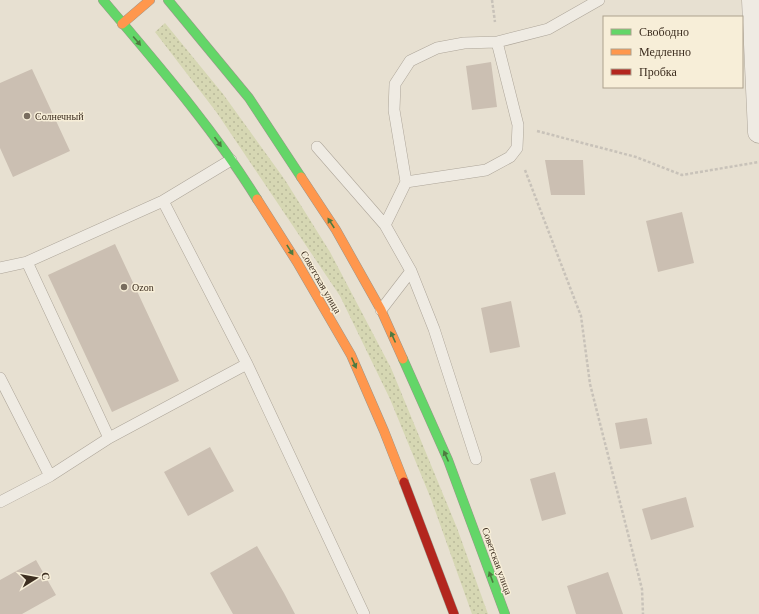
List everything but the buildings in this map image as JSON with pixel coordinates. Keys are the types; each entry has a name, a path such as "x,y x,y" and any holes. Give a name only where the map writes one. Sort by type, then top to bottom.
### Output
{"main road":[{"name":"Советская улица","path":"102,0 183,95 243,176 297,262 351,355 384,431 454,614"},
{"path":"122,24 150,0"},
{"name":"Советская улица","path":"168,0 249,98 336,230 381,310 448,460 505,614"}],"street":[{"path":"753,0 759,132"}],"lane":[{"path":"385,225 406,182 394,110 395,84 410,61 437,48 464,42 498,42 548,28 599,0"},
{"path":"406,182 486,170 510,157 516,148 518,125 498,42"},
{"path":"317,147 385,225 410,271 434,329 476,459"},
{"path":"0,268 27,262 163,201 231,160"},
{"path":"163,201 248,364 364,614"},
{"path":"27,262 109,438"},
{"path":"381,310 410,271"},
{"path":"0,502 50,476 109,438 248,364"},
{"path":"0,378 50,476"}],"path":[{"path":"518,125 636,157 682,175 759,162"},
{"path":"516,148 581,316 590,384 642,589 644,614"}],"green space":[{"path":"165,23 223,94 285,180 330,252 391,368 457,528 488,614 472,614 431,499 390,399 340,296 217,113 155,32"}],"traffic: fast":[{"path":"103,0 164,72 203,122 222,147 257,199"},
{"path":"168,0 249,98 301,177"},
{"path":"403,359 448,460 505,614"}],"traffic: slow":[{"path":"122,24 150,0"},
{"path":"301,177 336,230 381,310 403,359"},
{"path":"257,199 297,262 351,355 404,482"}],"traffic: jam":[{"path":"404,482 454,614"}],"place":[{"name":"Солнечный","path":"27,116"},
{"name":"Ozon","path":"124,287"}]}
